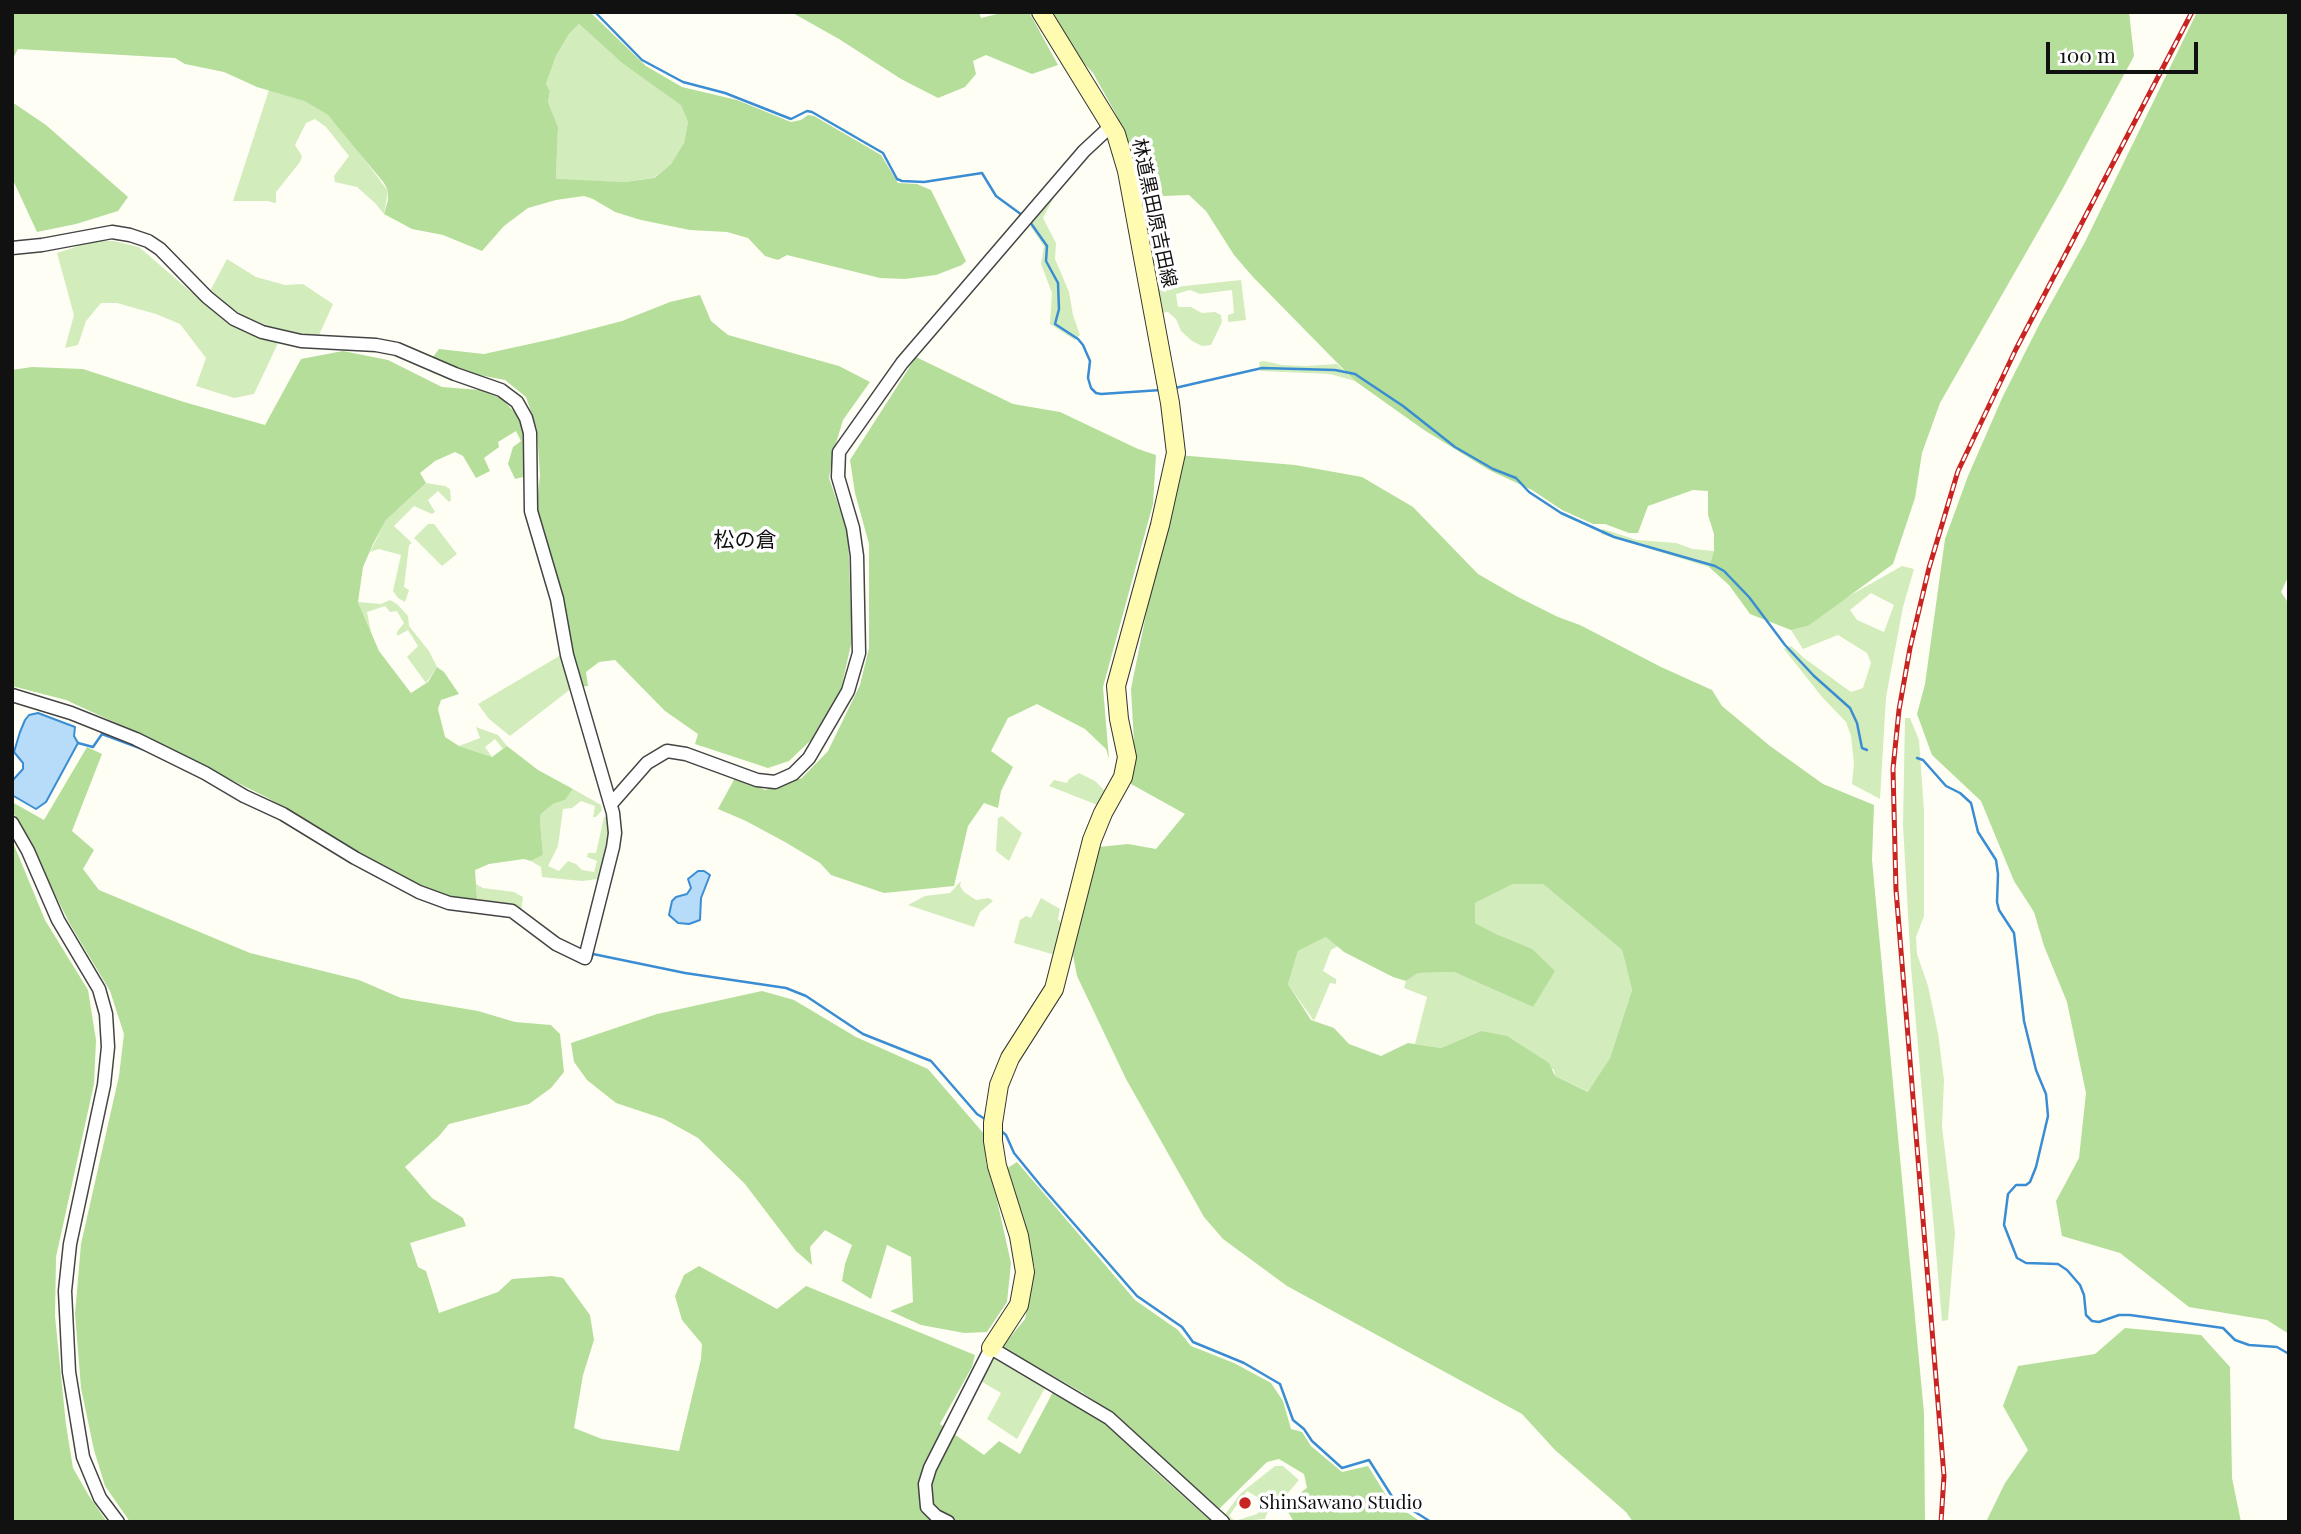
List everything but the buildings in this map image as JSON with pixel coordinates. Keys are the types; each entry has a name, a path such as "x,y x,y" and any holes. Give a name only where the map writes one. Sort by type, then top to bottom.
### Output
{"street":[{"name":"林道黒田原吉田線","path":"991,1348 1019,1305 1025,1272 1019,1236 997,1166 993,1142 999,1085 1010,1058 1054,989 1063,963 1092,840 1123,777 1126,757 1116,686 1160,525 1176,453 1170,403 1128,171 1112,125 1041,12"},
{"path":"611,804 647,763 667,751 686,754 766,782 785,779 809,758 848,691 859,653 857,556 853,528 838,477 839,452 902,363 1084,151 1112,125"},
{"path":"12,247 42,245 112,232 130,235 148,241 160,249 234,319 262,332 301,341 376,345 397,349 501,390 517,402 526,418 530,433 531,511 557,599 567,655 611,804 615,832 585,958 556,944 512,911 449,903 419,892 205,772 136,739 71,713 12,695"},
{"path":"12,823 28,851 58,920 99,989 106,1014 108,1047 104,1084 71,1244 65,1291 69,1372 83,1457 88,1475 100,1498 118,1522"},
{"path":"948,1522 927,1507 925,1484 941,1446 991,1348 1109,1418 1223,1522"}],"green space":[{"path":"12,12 590,12 646,66 682,87 737,100 791,122 808,115 814,116 881,155 898,183 917,184 931,190 966,261 936,275 905,279 880,278 787,255 778,260 765,256 748,238 727,232 690,230 641,220 615,212 584,196 528,208 504,226 482,251 443,235 412,229 384,214 388,191 384,183 328,115 304,101 257,87 224,72 185,64 175,58 18,49 12,60","holes":["579,24 622,63 681,105 688,122 684,143 671,164 654,178 625,182 556,179 558,127 548,102 550,91 546,84 556,56 569,34"]},
{"path":"791,12 979,12 981,18 1005,12 1029,12 1058,65 1032,74 986,55 973,61 976,74 965,87 938,98 901,79"},
{"path":"1048,12 2129,12 2134,56 2062,190 1940,403 1922,453 1915,498 1893,564 1808,626 1791,630 1750,614 1729,585 1709,567 1714,551 1714,534 1708,515 1708,491 1693,490 1648,506 1638,533 1629,533 1605,524 1593,524 1489,470 1424,430 1355,381 1253,277 1234,255 1206,211 1189,195 1140,197 1117,116 1093,73 1064,42"},
{"path":"2197,12 2289,12 2289,575 2281,592 2289,604 2289,1334 2267,1320 2189,1307 2120,1253 2062,1236 2056,1201 2079,1158 2086,1093 2067,1002 2044,946 2034,912 2014,881 1981,801 1932,755 1917,714 1925,684 1945,539 1968,476 2003,396 2085,242"},
{"path":"579,24 622,63 681,104 688,122 684,143 671,164 653,178 625,182 556,180 558,127 548,102 550,91 546,84 556,56 569,34"},
{"path":"269,90 304,101 328,115 344,132 388,191 384,214 357,187 335,182 334,176 349,156 326,127 315,119 306,123 295,145 302,156 276,192 276,203 233,201"},
{"path":"12,102 46,125 128,197 118,211 37,232 12,178"},
{"path":"1058,189 1043,218 1056,243 1055,259 1069,292 1080,335 1075,340 1050,324 1052,293 1041,264 1044,246 1031,227 1031,219"},
{"path":"94,241 114,241 139,247 226,322 268,340 279,341 254,394 234,398 196,386 206,358 180,324 117,303 101,303 86,321 78,345 65,348 74,315 57,253"},
{"path":"227,259 256,277 285,285 303,284 333,304 319,335 285,334 242,315 209,293"},
{"path":"1241,280 1246,320 1228,322 1228,315 1234,313 1232,290 1200,294 1190,290 1176,294 1178,307 1191,307 1202,313 1215,312 1221,315 1222,322 1211,345 1202,346 1192,341 1168,312 1159,313 1156,289"},
{"path":"700,295 711,321 728,335 839,366 870,382 843,420 829,478 848,534 852,640 841,689 811,740 789,761 768,768 695,744 698,734 665,711 615,660 599,662 586,672 588,686 579,687 536,509 540,476 537,429 526,397 505,380 464,372 433,357 439,349 484,354 557,338 622,321 670,302"},
{"path":"343,351 388,360 442,387 480,390 502,399 519,417 526,436 528,453 523,477 515,479 508,464 513,447 521,441 516,431 498,442 499,447 484,458 490,471 476,478 463,456 455,452 435,461 420,473 426,483 386,520 373,544 363,567 358,602 379,651 411,693 428,682 437,667 444,672 459,694 441,700 438,709 445,737 459,746 492,757 507,746 538,770 573,789 565,800 553,804 541,814 543,855 531,861 524,859 489,864 475,870 477,899 472,902 453,900 404,881 268,798 133,731 66,700 12,686 12,370 32,367 83,369 265,425 301,359"},
{"path":"916,357 1013,404 1060,412 1156,455 1153,504 1103,687 1109,759 1106,749 1085,729 1037,704 1008,718 991,751 1013,767 1001,791 998,808 984,803 968,826 954,886 884,893 831,875 820,863 785,842 718,809 736,776 765,790 802,778 828,751 860,685 869,648 869,544 855,493 850,460"},
{"path":"1259,362 1306,366 1337,364 1355,381 1330,374 1260,371"},
{"path":"1178,455 1295,465 1362,477 1413,507 1478,574 1558,617 1580,625 1712,690 1722,706 1770,746 1823,784 1874,805 1872,860 1924,1413 1925,1522 1633,1522 1626,1512 1555,1450 1522,1414 1287,1286 1223,1239 1204,1217 1126,1079 1077,976 1073,955 1085,895 1099,847 1128,844 1156,849 1185,814 1131,784 1134,742 1131,689","holes":["1513,884 1543,884 1622,950 1632,990 1610,1058 1588,1092 1555,1076 1549,1063 1507,1036 1481,1031 1441,1048 1408,1043 1381,1056 1349,1044 1334,1028 1311,1020 1288,984 1298,951 1326,937 1344,952 1393,977 1406,981 1418,973 1454,972 1533,1007 1555,971 1532,949 1475,923 1475,903"]},
{"path":"426,483 450,489 451,500 449,502 438,491 428,500 435,512 432,514 414,506 394,526 412,543 409,545 404,587 409,590 405,602 393,591 401,555 379,549 370,552 386,520"},
{"path":"428,524 434,524 457,554 442,566 414,538"},
{"path":"1603,529 1637,540 1676,543 1693,549 1714,551 1709,567 1601,534"},
{"path":"1902,566 1914,569 1903,607 1886,697 1880,799 1852,784 1854,763 1851,736 1846,722 1822,697 1784,649 1791,646 1851,692 1863,688 1871,663 1867,653 1838,635 1803,649 1791,630 1808,626 1842,600","holes":["1871,593 1894,605 1884,632 1857,620 1850,610"]},
{"path":"390,600 408,616 409,626 429,651 437,667 426,683 407,657 418,646 408,630 397,636 404,623 397,611 390,612 385,606 367,612 371,632 358,602 381,604"},
{"path":"561,655 572,688 510,736 489,719 478,704"},
{"path":"1905,718 1910,718 1919,740 1924,811 1924,916 1916,937 1917,954 1928,986 1938,1033 1944,1080 1942,1127 1955,1233 1948,1320 1942,1321 1911,967 1903,825"},
{"path":"476,727 498,735 507,746 503,749 495,739 485,747 492,757 459,746 480,738"},
{"path":"87,747 102,754 72,831 94,850 83,869 99,890 250,953 359,980 401,998 478,1011 515,1022 551,1025 560,1034 564,1072 551,1088 529,1104 449,1124 405,1167 432,1198 463,1218 466,1226 410,1243 418,1267 426,1271 439,1313 498,1292 512,1279 552,1276 563,1278 590,1315 594,1340 583,1375 574,1428 602,1439 679,1451 701,1359 702,1344 682,1320 675,1296 684,1275 699,1266 777,1309 806,1286 975,1355 972,1367 940,1424 984,1455 999,1441 1020,1454 1053,1392 1106,1423 1212,1522 130,1522 105,1486 94,1450 81,1388 75,1314 81,1244 119,1076 124,1034 110,991 71,926 12,810 12,802 44,820"},
{"path":"1079,773 1095,781 1107,793 1100,806 1049,786 1054,780 1067,783"},
{"path":"573,789 601,805 602,810 593,817 595,806 581,801 572,808 563,809 558,846 548,866 559,871 568,861 582,870 594,872 597,861 587,857 588,853 596,853 604,817 608,816 609,835 603,874 598,879 582,881 542,877 541,867 531,861 543,855 541,814 553,804 565,800"},
{"path":"1002,816 1022,833 1009,861 996,851 998,818"},
{"path":"12,840 45,920 88,990 96,1040 94,1084 56,1257 55,1316 73,1468 107,1522 12,1522"},
{"path":"961,881 960,886 964,892 976,900 989,898 993,901 980,912 974,927 908,905 925,896 950,893"},
{"path":"476,884 483,888 514,892 523,897 521,911 472,902 477,899"},
{"path":"1513,884 1543,884 1622,950 1632,990 1610,1058 1589,1092 1555,1076 1554,1070 1481,1031 1441,1048 1415,1044 1427,997 1404,988 1406,981 1418,973 1454,972 1533,1007 1498,935 1475,923 1475,903"},
{"path":"1041,898 1060,909 1058,919 1064,927 1055,955 1014,943 1020,920 1026,916 1031,918"},
{"path":"1326,937 1338,946 1331,950 1323,971 1336,979 1336,984 1330,983 1314,1021 1288,984 1298,951"},
{"path":"762,991 794,1000 856,1037 928,1069 985,1135 986,1163 1011,1263 1007,1302 987,1332 964,1333 921,1325 890,1311 913,1302 911,1257 887,1245 871,1299 842,1281 852,1245 825,1230 810,1247 812,1265 796,1251 745,1184 698,1138 664,1119 616,1103 587,1080 574,1062 571,1043 657,1014"},
{"path":"1017,1162 1135,1300 1178,1330 1191,1346 1234,1363 1271,1383 1283,1401 1291,1429 1302,1432 1311,1446 1342,1472 1368,1466 1389,1500 1421,1522 1294,1522 1285,1507 1307,1488 1304,1474 1279,1459 1267,1462 1219,1509 1163,1463 1114,1414 1083,1393 1002,1347 1025,1319 1035,1268 1006,1169"},
{"path":"2125,1328 2201,1335 2230,1367 2232,1478 2241,1522 1986,1522 2005,1483 2028,1450 2003,1406 2018,1366 2095,1354"},
{"path":"1000,1355 1047,1384 1017,1439 987,1419 1001,1393 979,1380 993,1358"},
{"path":"1275,1466 1283,1466 1299,1480 1288,1493 1271,1503 1265,1519 1228,1522 1223,1517 1241,1493","holes":["1247,1491 1257,1497 1264,1506 1257,1514 1235,1521 1229,1516"]}],"water":[{"path":"38,713 75,727 74,736 78,743 46,802 36,809 12,795 12,781 23,769 23,763 14,752 20,732 29,715"},
{"path":"698,871 710,875 701,898 700,920 689,924 678,923 669,915 672,901 687,894 691,888 688,879"}],"waterway":[{"path":"595,12 642,60 683,82 725,93 791,119 807,111 812,112 883,153 897,179 902,181 924,182 982,173 996,196 1022,215"},
{"path":"1030,222 1047,246 1046,261 1058,283 1059,309 1055,324 1083,345 1090,361 1088,378 1091,388 1101,394 1161,390"},
{"path":"1175,388 1262,368 1335,370 1355,374 1403,406 1455,447 1493,469 1516,478 1529,492 1561,513 1614,537 1715,566 1724,571 1749,597 1785,645 1850,708 1857,723 1862,748 1867,750"},
{"path":"78,743 93,747 102,734 145,750"},
{"path":"1917,758 1923,760 1946,786 1971,803 1978,832 1996,860 1999,910 2014,933 2024,1021 2036,1070 2046,1094 2048,1116 2030,1182 2016,1185 2008,1194 2004,1225 2017,1258 2026,1263 2058,1264 2067,1270 2080,1285 2086,1315 2092,1321 2130,1315 2223,1328 2235,1340 2249,1345 2277,1347 2289,1354"},
{"path":"344,858 378,877"},
{"path":"591,959 593,954 685,973 786,988 806,996 863,1034 931,1061 977,1114 988,1121"},
{"path":"999,1129 1006,1135 1014,1153 1041,1186 1137,1296 1182,1327 1193,1342 1244,1363 1280,1384 1293,1420 1304,1429 1312,1441 1342,1468 1369,1460 1393,1498 1431,1522"}],"railway":[{"path":"1941,1522 1944,1476 1896,890 1893,769 1899,710 1929,568 1958,471 2016,349 2192,12"}],"place":[{"name":"ShinSawano Studio","path":"1245,1503"}],"district":[{"name":"松の倉","path":"745,540"}]}
